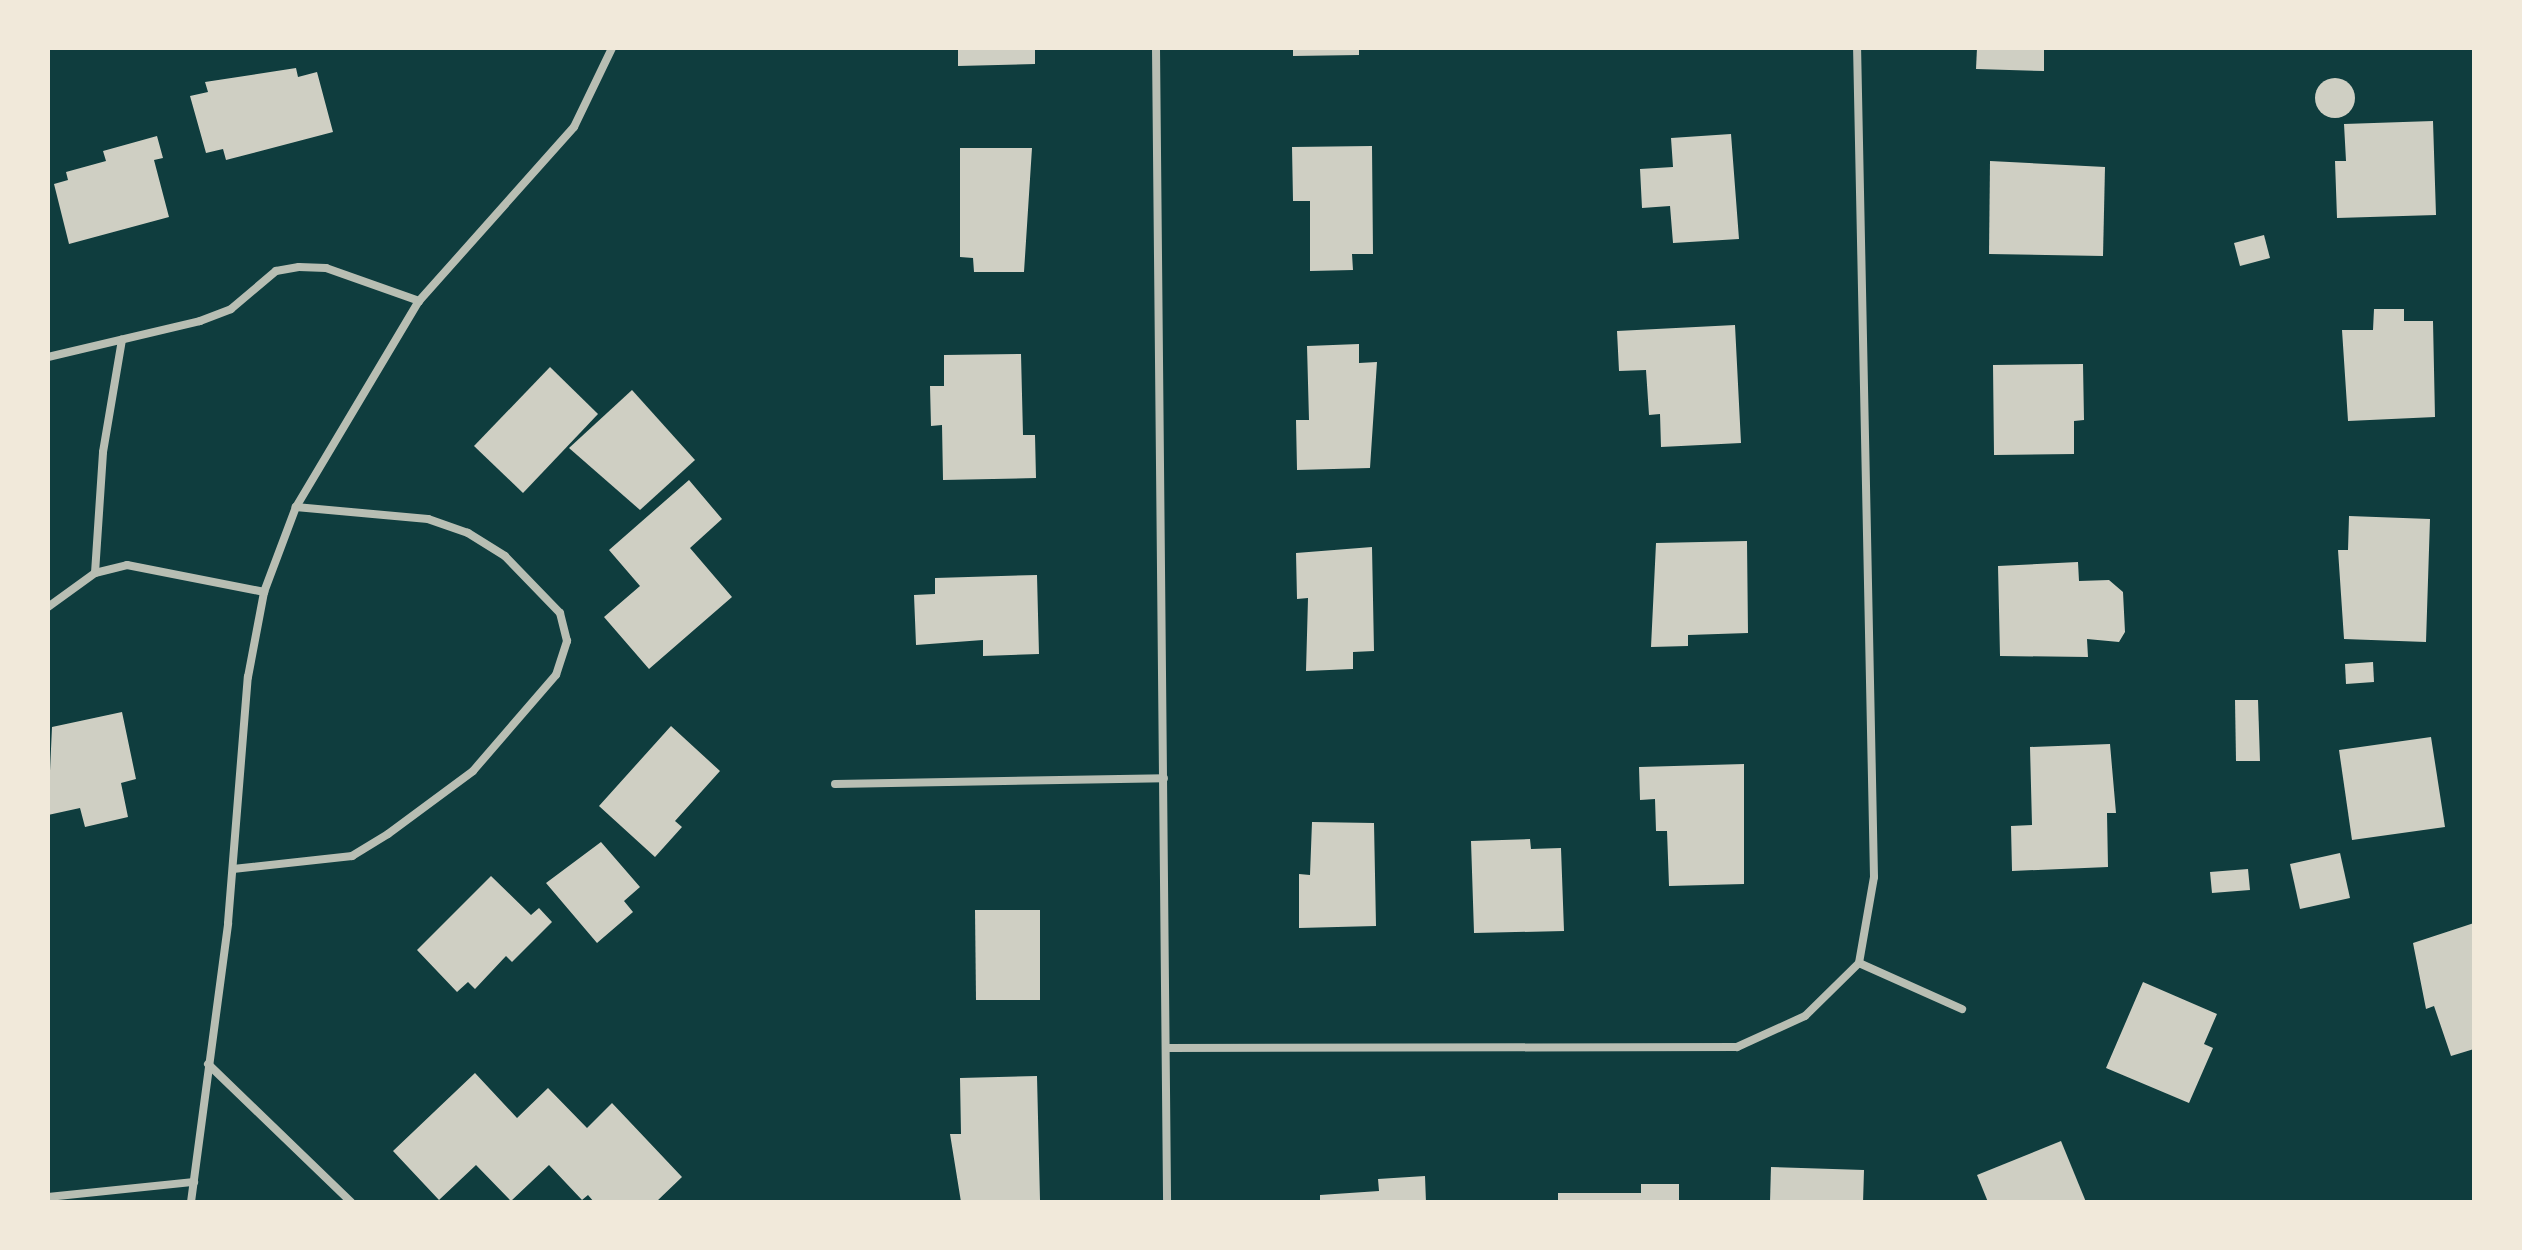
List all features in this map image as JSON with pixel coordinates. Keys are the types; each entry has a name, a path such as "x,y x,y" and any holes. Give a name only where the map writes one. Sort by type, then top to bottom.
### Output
{"street":[{"path":"191,1202 233,869 248,677 264,592 296,507 419,301 574,127 612,48"},
{"path":"1156,48 1167,1202"},
{"path":"1167,1048 1737,1047 1805,1016 1859,963 1874,877 1857,48"},
{"path":"48,357 231,309 276,271 299,267 326,268 419,301"},
{"path":"95,573 103,452 122,340"},
{"path":"233,869 352,856 388,834 473,771 556,675 567,641 551,604 505,556 468,533 428,519 296,507"},
{"path":"48,607 95,573 151,568 264,592"},
{"path":"835,784 1164,778"},
{"path":"1859,963 1962,1009"},
{"path":"208,1064 351,1202"},
{"path":"48,1197 194,1182"}],"building":[{"path":"958,48 1035,48 1035,64 958,66"},
{"path":"1293,48 1359,48 1359,55 1293,56"},
{"path":"1977,48 2044,48 2044,71 1976,69"},
{"path":"296,68 298,77 317,72 333,132 226,160 223,149 206,153 190,96 208,92 205,82"},
{"path":"2335,78 2349,84 2355,98 2349,112 2335,118 2321,112 2315,98 2321,84"},
{"path":"2433,121 2436,215 2337,218 2335,161 2346,161 2344,124"},
{"path":"1731,134 1739,239 1673,243 1670,206 1642,208 1640,169 1673,167 1671,138"},
{"path":"157,136 163,158 154,160 169,217 69,244 54,184 68,180 66,172 106,161 103,151"},
{"path":"1372,146 1373,254 1352,254 1353,270 1310,271 1310,201 1293,201 1292,147"},
{"path":"960,148 1032,148 1024,272 974,272 973,258 960,257"},
{"path":"1990,161 2105,167 2103,256 1989,254"},
{"path":"2264,235 2270,258 2240,266 2234,243"},
{"path":"2374,309 2404,309 2404,321 2433,321 2435,417 2348,421 2342,330 2373,330"},
{"path":"1735,325 1741,443 1661,447 1660,414 1649,415 1646,370 1619,371 1617,331"},
{"path":"1359,344 1359,363 1377,362 1370,468 1297,470 1296,420 1309,420 1307,346"},
{"path":"1021,354 1023,435 1035,435 1036,478 943,480 942,425 931,426 930,386 944,386 944,355"},
{"path":"2083,364 2084,420 2074,421 2074,454 1994,455 1993,365"},
{"path":"550,367 598,414 523,493 474,446"},
{"path":"632,390 695,460 640,510 569,448"},
{"path":"689,480 722,519 690,548 732,597 649,669 604,617 640,586 609,550"},
{"path":"2349,516 2430,519 2426,642 2344,639 2338,550 2348,550"},
{"path":"1747,541 1748,633 1688,635 1688,646 1651,647 1656,543"},
{"path":"1372,547 1374,651 1353,652 1353,669 1306,671 1308,598 1297,599 1296,553"},
{"path":"2078,562 2079,581 2109,580 2123,592 2125,632 2119,642 2087,639 2088,657 2000,656 1998,566"},
{"path":"1037,575 1039,654 983,656 983,640 916,645 914,595 935,594 935,578"},
{"path":"2373,662 2374,682 2346,684 2345,664"},
{"path":"2235,700 2258,700 2260,761 2236,761"},
{"path":"122,712 136,779 121,783 128,817 85,827 80,808 48,815 52,727"},
{"path":"671,726 720,771 675,821 682,827 655,857 599,806"},
{"path":"2431,737 2445,827 2352,840 2339,750"},
{"path":"2110,744 2116,813 2107,813 2108,867 2012,871 2011,826 2032,825 2030,747"},
{"path":"1744,764 1744,884 1669,886 1667,831 1656,831 1655,799 1640,800 1639,767"},
{"path":"1312,822 1374,823 1376,926 1299,928 1299,874 1310,875"},
{"path":"1530,839 1531,849 1561,848 1564,931 1474,933 1471,841"},
{"path":"601,842 640,887 624,901 633,912 597,943 546,883"},
{"path":"2340,853 2350,898 2300,909 2290,864"},
{"path":"2248,869 2250,890 2212,893 2210,872"},
{"path":"491,876 531,915 539,908 552,922 512,962 506,956 475,989 468,982 457,992 417,950"},
{"path":"975,910 1040,910 1040,1000 976,1000"},
{"path":"2474,923 2474,1049 2451,1056 2434,1006 2426,1009 2413,943"},
{"path":"2143,982 2217,1014 2204,1044 2213,1048 2189,1103 2106,1068"},
{"path":"475,1073 517,1118 548,1088 587,1128 612,1103 682,1177 656,1202 594,1202 588,1195 582,1200 549,1165 511,1201 476,1165 439,1200 393,1151"},
{"path":"1037,1076 1040,1200 961,1202 950,1134 961,1134 960,1078"},
{"path":"2061,1141 2086,1202 1988,1202 1977,1175"},
{"path":"1771,1167 1864,1170 1863,1202 1770,1202"},
{"path":"1425,1176 1426,1202 1320,1202 1320,1195 1379,1191 1378,1179"},
{"path":"1641,1184 1679,1184 1679,1202 1558,1202 1558,1193 1641,1193"}]}
